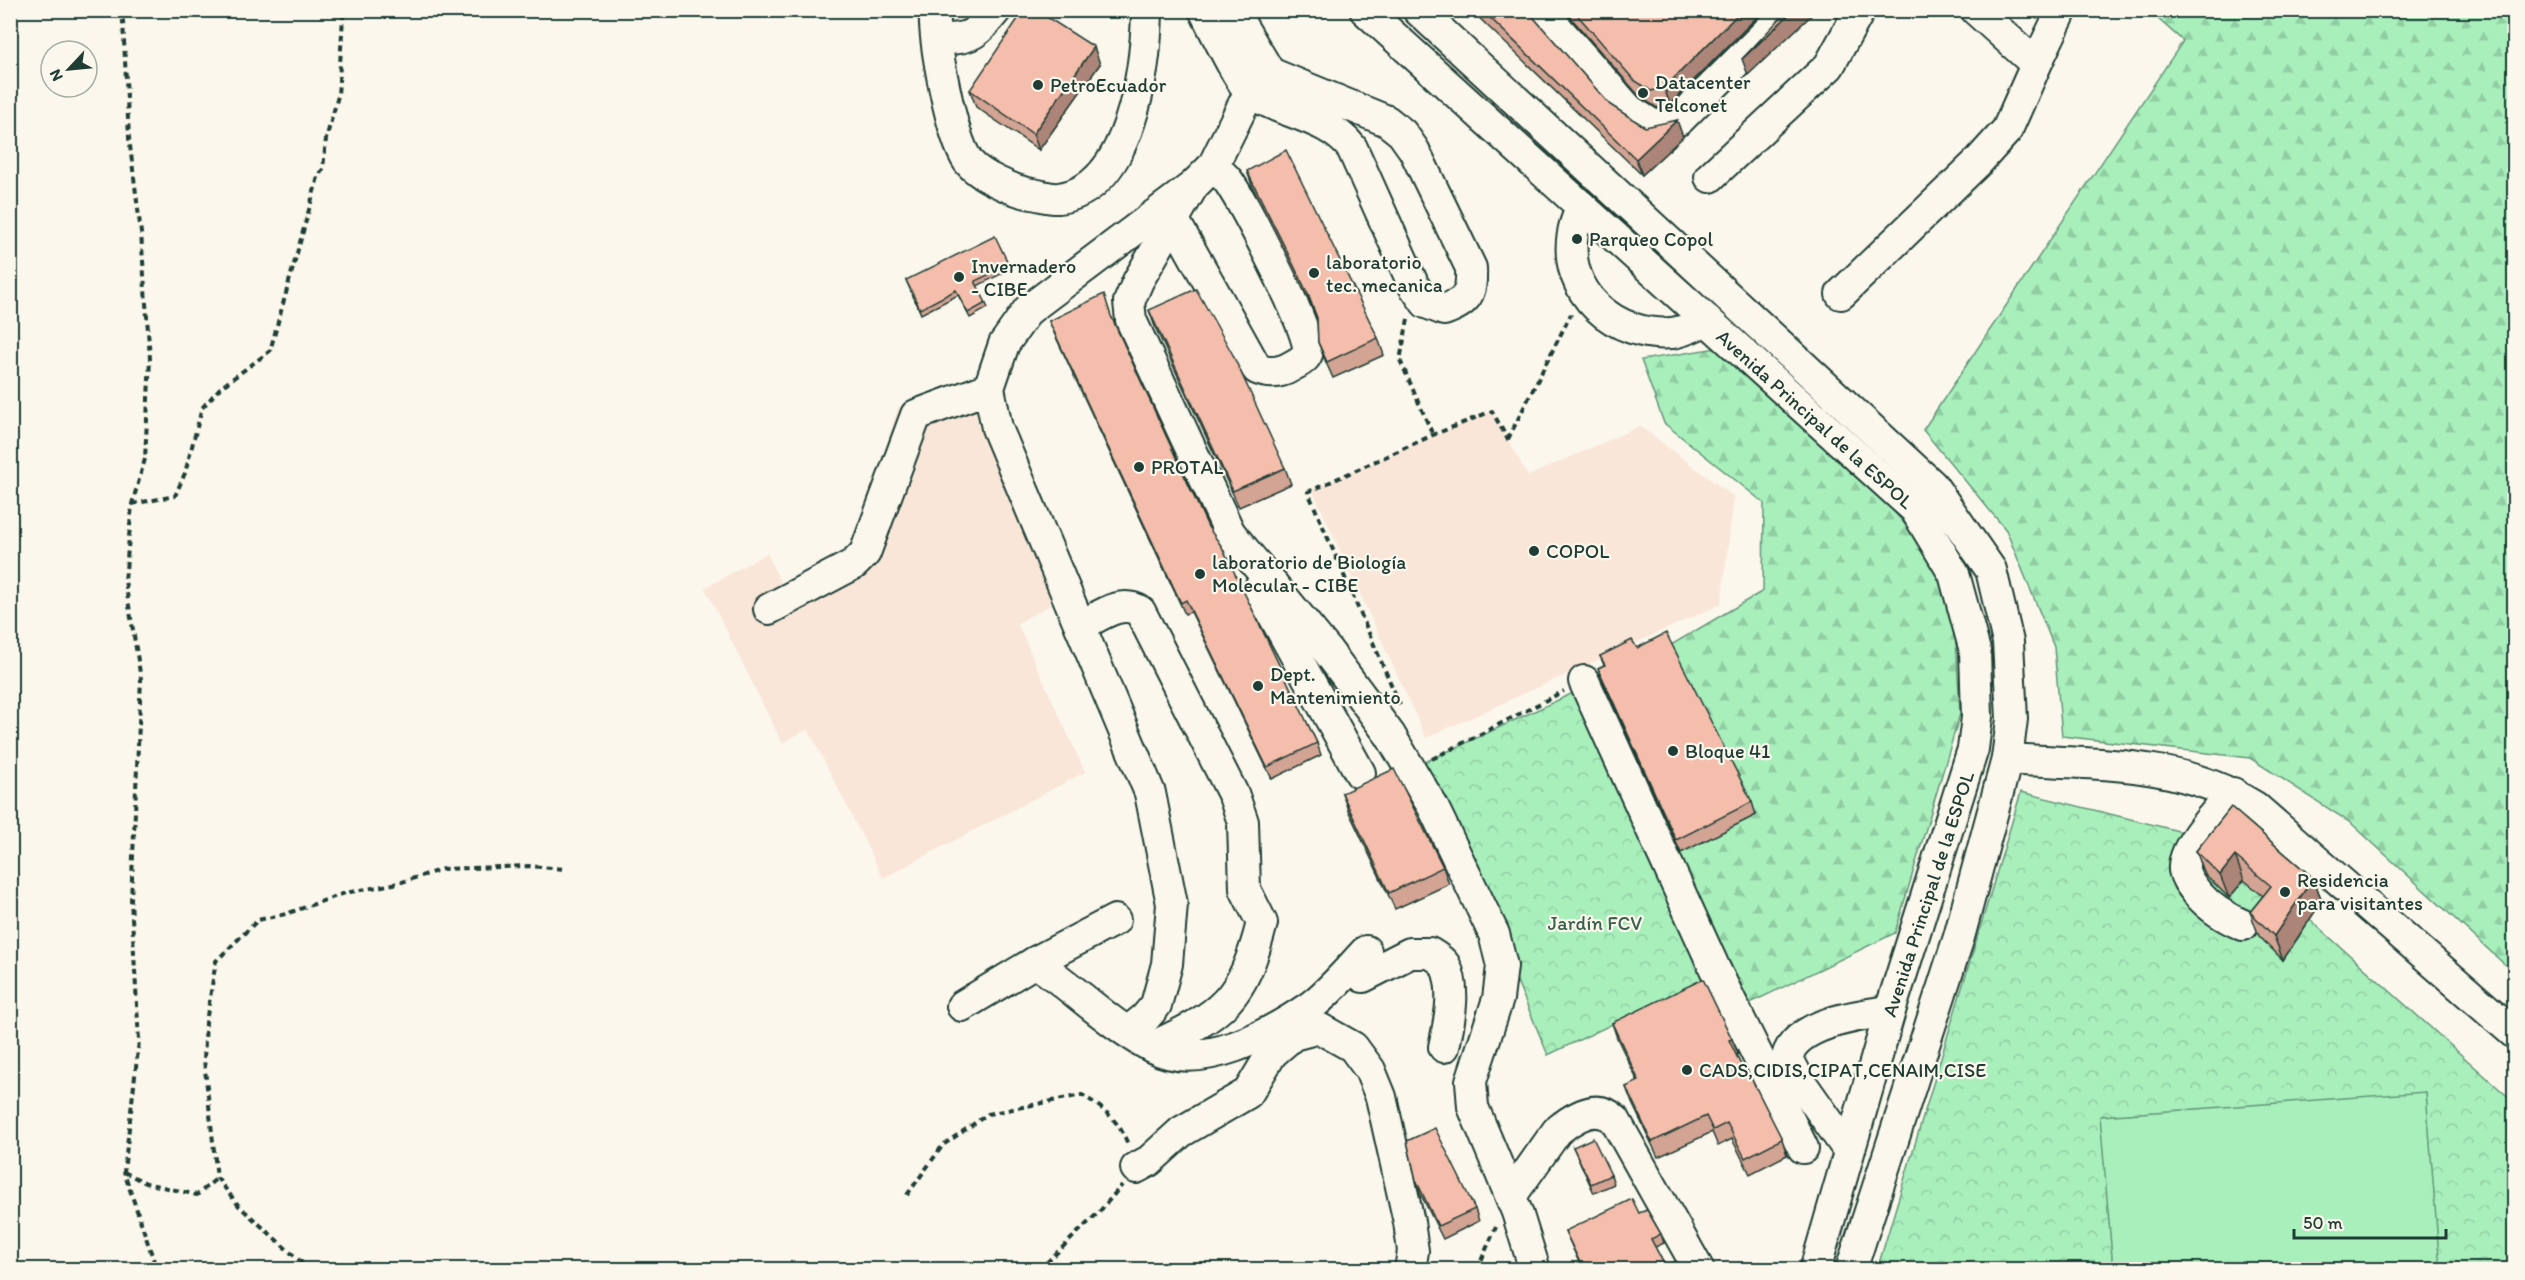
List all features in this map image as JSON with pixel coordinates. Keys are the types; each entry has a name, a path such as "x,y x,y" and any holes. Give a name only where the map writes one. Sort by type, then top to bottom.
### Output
{"street":[{"path":"935,18 968,38 984,25 996,10"},
{"path":"935,18 947,100 968,161 1015,191 1058,198 1078,192 1106,171 1127,131 1139,90 1147,10"},
{"path":"1204,10 1259,83 1343,137 1352,148 1414,286 1426,303 1444,310 1462,303 1472,287 1471,268 1414,150 1402,133 1387,121 1259,83"},
{"path":"1232,10 1259,83"},
{"name":"Avenida Principal de la ESPOL","path":"1365,10 1915,508 1954,574 1975,651 1977,717 1974,749 1890,1011 1815,1269"},
{"name":"Avenida Principal de la ESPOL","path":"1418,10 1932,485 1991,570 2008,642 2012,719 2007,759 1959,937 1851,1269"},
{"path":"1541,10 1629,111 1654,126 1679,120 1789,10"},
{"path":"1710,177 1829,66 1860,10"},
{"path":"1976,10 2028,57 2039,58"},
{"path":"1841,294 1978,162 2007,130 2062,10"},
{"path":"1259,83 1138,281 1130,302 1131,320 1226,528 1360,773"},
{"path":"1141,1039 1156,1005 1167,964 1172,904 1150,793 997,428 989,388 1004,344 1028,310 1203,176 1228,179 1255,227 1302,329 1308,351 1305,358 1286,370 1268,373 1257,369 1175,222"},
{"path":"1581,206 1572,234 1573,263 1583,290 1606,317 1639,332 1674,333 1707,320"},
{"path":"769,609 854,564 865,553 916,415 989,388"},
{"path":"1226,528 1326,650 1390,735 1433,807 1494,934 1502,966 1498,999 1471,1081 1471,1089 1477,1120 1511,1196 1535,1269"},
{"path":"1080,626 1123,605 1131,605 1140,611 1234,796 1243,822 1245,889 1262,923 1246,976 1228,1000 1210,1018 1141,1039"},
{"path":"1584,681 1715,969 1803,1148"},
{"path":"1977,717 2012,719"},
{"path":"2007,759 2127,766 2167,771 2206,782 2233,794 2255,807 2514,1033"},
{"path":"2233,794 2208,822 2189,850 2184,868 2187,880 2202,898 2228,919 2243,925"},
{"path":"962,1006 1035,962 1115,920"},
{"path":"1920,922 1959,937"},
{"path":"1035,962 1141,1039 1179,1057 1216,1054 1257,1036 1311,1006 1365,964 1410,953 1430,952 1444,964 1450,987 1450,1017 1444,1047"},
{"path":"1849,1151 1798,1080 1787,1057 1790,1047 1812,1031 1837,1021 1890,1011"},
{"path":"1136,1168 1149,1161 1181,1132 1248,1093 1272,1053 1293,1035 1319,1028 1353,1047 1370,1070 1381,1097 1409,1222 1413,1251 1410,1269"},
{"path":"1511,1196 1557,1131 1566,1123 1596,1109 1607,1112 1616,1120 1699,1269"},
{"path":"1842,1181 1876,1187"}],"path":[{"path":"117,10 123,21 129,138 141,233 150,359 145,459 132,504 125,581 141,680 131,900 139,1041 124,1172 157,1269"},
{"path":"132,504 176,496 185,473 202,408 220,388 270,351 318,177 323,169 326,139 338,96 343,17 339,10"},
{"path":"1414,286 1400,360 1433,435"},
{"path":"1402,708 1308,492 1433,435 1492,411 1508,440 1583,290"},
{"path":"1425,762 1584,681"},
{"path":"310,1269 239,1206 217,1179 204,1060 206,1022 216,961 258,920 286,914 345,893 399,883 443,869 529,866 564,869"},
{"path":"907,1195 943,1145 988,1114 1082,1095 1105,1108 1124,1136 1136,1168 1100,1211 1040,1269"},
{"path":"124,1172 146,1183 197,1195 217,1179"},
{"path":"1476,1269 1511,1196"}],"shaded area":[{"path":"982,375 1055,587 1049,606 1017,623 1085,772 883,878 808,729 782,743 705,588 767,553 783,588 853,551 898,408"},
{"name":"COPOL","path":"1492,411 1528,476 1640,426 1734,497 1721,604 1426,738 1312,489"}],"green space":[{"path":"2149,11 2514,11 2514,973 2351,823 2250,758 2062,736 2054,647 2006,530 1923,430 2183,41"},
{"path":"1717,348 1883,499 1937,561 1956,639 1960,714 1895,933 1742,1007 1667,853 1756,815 1671,645 1763,591 1764,503 1664,423 1641,360"},
{"name":"Jardín FCV","path":"1586,687 1723,971 1548,1055 1425,762"},
{"path":"2021,792 2223,842 2514,1102 2514,1269 1877,1270"},
{"path":"2426,1092 2440,1269 2113,1269 2100,1116"}],"building":[{"name":"PetroEcuador","path":"1024,10 1036,10 1094,47 1033,134 970,90"},
{"path":"1482,10 1527,10 1610,105 1645,127 1677,120 1636,159"},
{"path":"1573,10 1742,10 1664,88 1651,91 1634,80"},
{"path":"1788,10 1794,10 1742,59"},
{"name":"laboratorio tec. mecanica","path":"1286,150 1378,338 1327,362 1318,342 1317,318 1308,294 1247,171"},
{"name":"Invernadero - CIBE","path":"995,236 1009,265 975,281 986,303 968,313 956,290 920,309 906,280"},
{"path":"1196,289 1232,353 1285,468 1233,491 1149,310"},
{"path":"1104,294 1111,316 1208,527 1222,547 1317,743 1267,767 1186,600 1181,603 1049,321"},
{"name":"Bloque 41","path":"1666,633 1752,802 1676,840 1598,668 1605,665 1600,656 1632,640 1637,648"},
{"path":"1394,769 1443,867 1389,893 1342,793"},
{"path":"2231,807 2313,878 2274,936 2250,912 2271,886 2235,856 2220,875 2196,851"},
{"name":"CADS,CIDIS,CIPAT,CENAIM,CISE","path":"1703,979 1732,1039 1729,1040 1746,1076 1749,1074 1782,1139 1745,1158 1727,1123 1713,1130 1706,1116 1652,1142 1626,1087 1639,1081 1612,1023"},
{"path":"1435,1128 1475,1209 1438,1226 1416,1180 1407,1141"},
{"path":"1593,1138 1611,1175 1591,1184 1573,1147"},
{"path":"1632,1199 1639,1213 1647,1210 1661,1234 1651,1239 1665,1266 1676,1261 1681,1269 1583,1269 1565,1231"}],"place":[{"name":"PetroEcuador","path":"1038,85"},
{"name":"Datacenter Telconet","path":"1643,93"},
{"name":"Parqueo Copol","path":"1577,239"},
{"name":"laboratorio tec. mecanica","path":"1314,273"},
{"name":"Invernadero - CIBE","path":"959,277"},
{"name":"PROTAL","path":"1139,467"},
{"name":"COPOL","path":"1534,551"},
{"name":"laboratorio de Biología Molecular - CIBE","path":"1200,574"},
{"name":"Dept. Mantenimiento","path":"1258,686"},
{"name":"Bloque 41","path":"1673,751"},
{"name":"Residencia para visitantes","path":"2285,892"},
{"name":"CADS,CIDIS,CIPAT,CENAIM,CISE","path":"1687,1070"}]}
